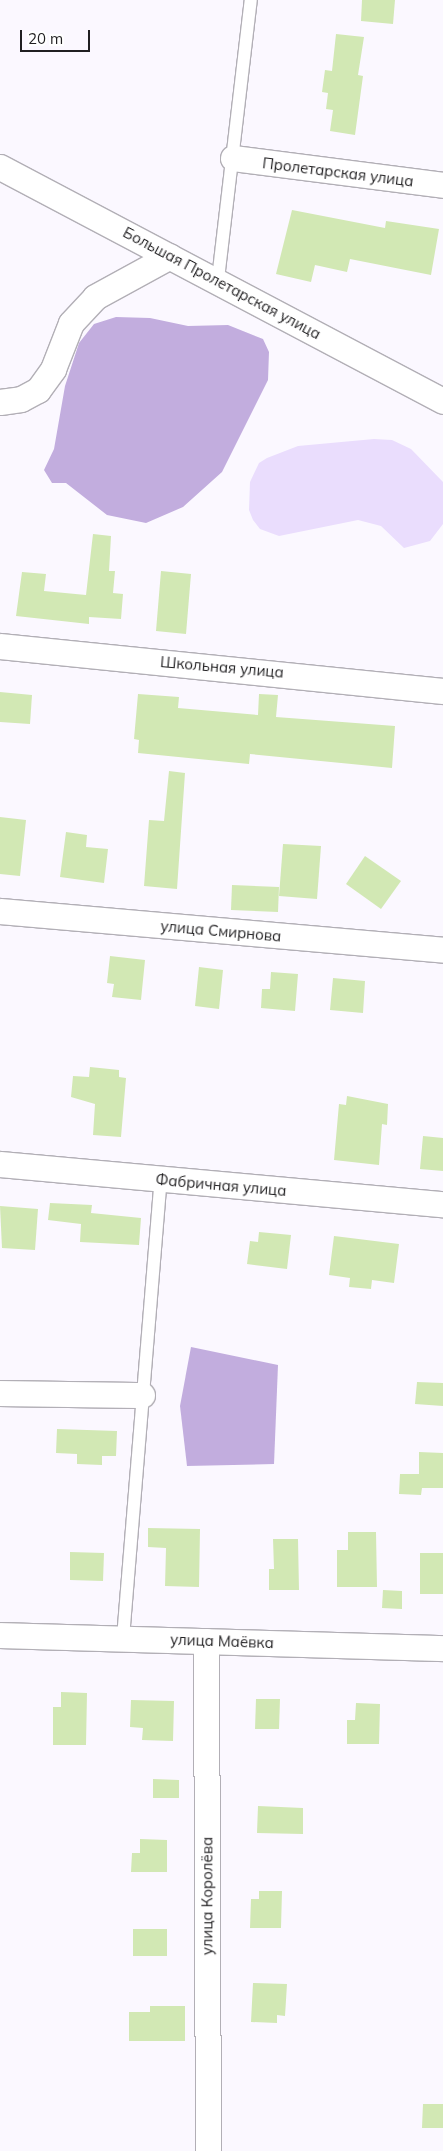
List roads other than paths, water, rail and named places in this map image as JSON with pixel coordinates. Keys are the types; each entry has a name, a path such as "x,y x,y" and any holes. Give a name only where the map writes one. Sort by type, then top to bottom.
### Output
{"street":[{"name":"Пролетарская улица","path":"233,158 443,185"},
{"name":"Большая Пролетарская улица","path":"0,167 218,279 443,401"},
{"path":"0,402 20,400 38,390 53,369 72,323 95,297 170,256"},
{"name":"Школьная улица","path":"0,646 443,690"},
{"name":"улица Смирнова","path":"0,910 443,950"},
{"name":"Фабричная улица","path":"0,1164 443,1204"},
{"path":"0,1393 142,1395"},
{"name":"улица Маёвка","path":"0,1635 443,1648"},
{"name":"улица Королёва","path":"206,1641 208,2151"}],"lane":[{"path":"218,279 251,0"},
{"path":"123,1638 161,1180"}]}
